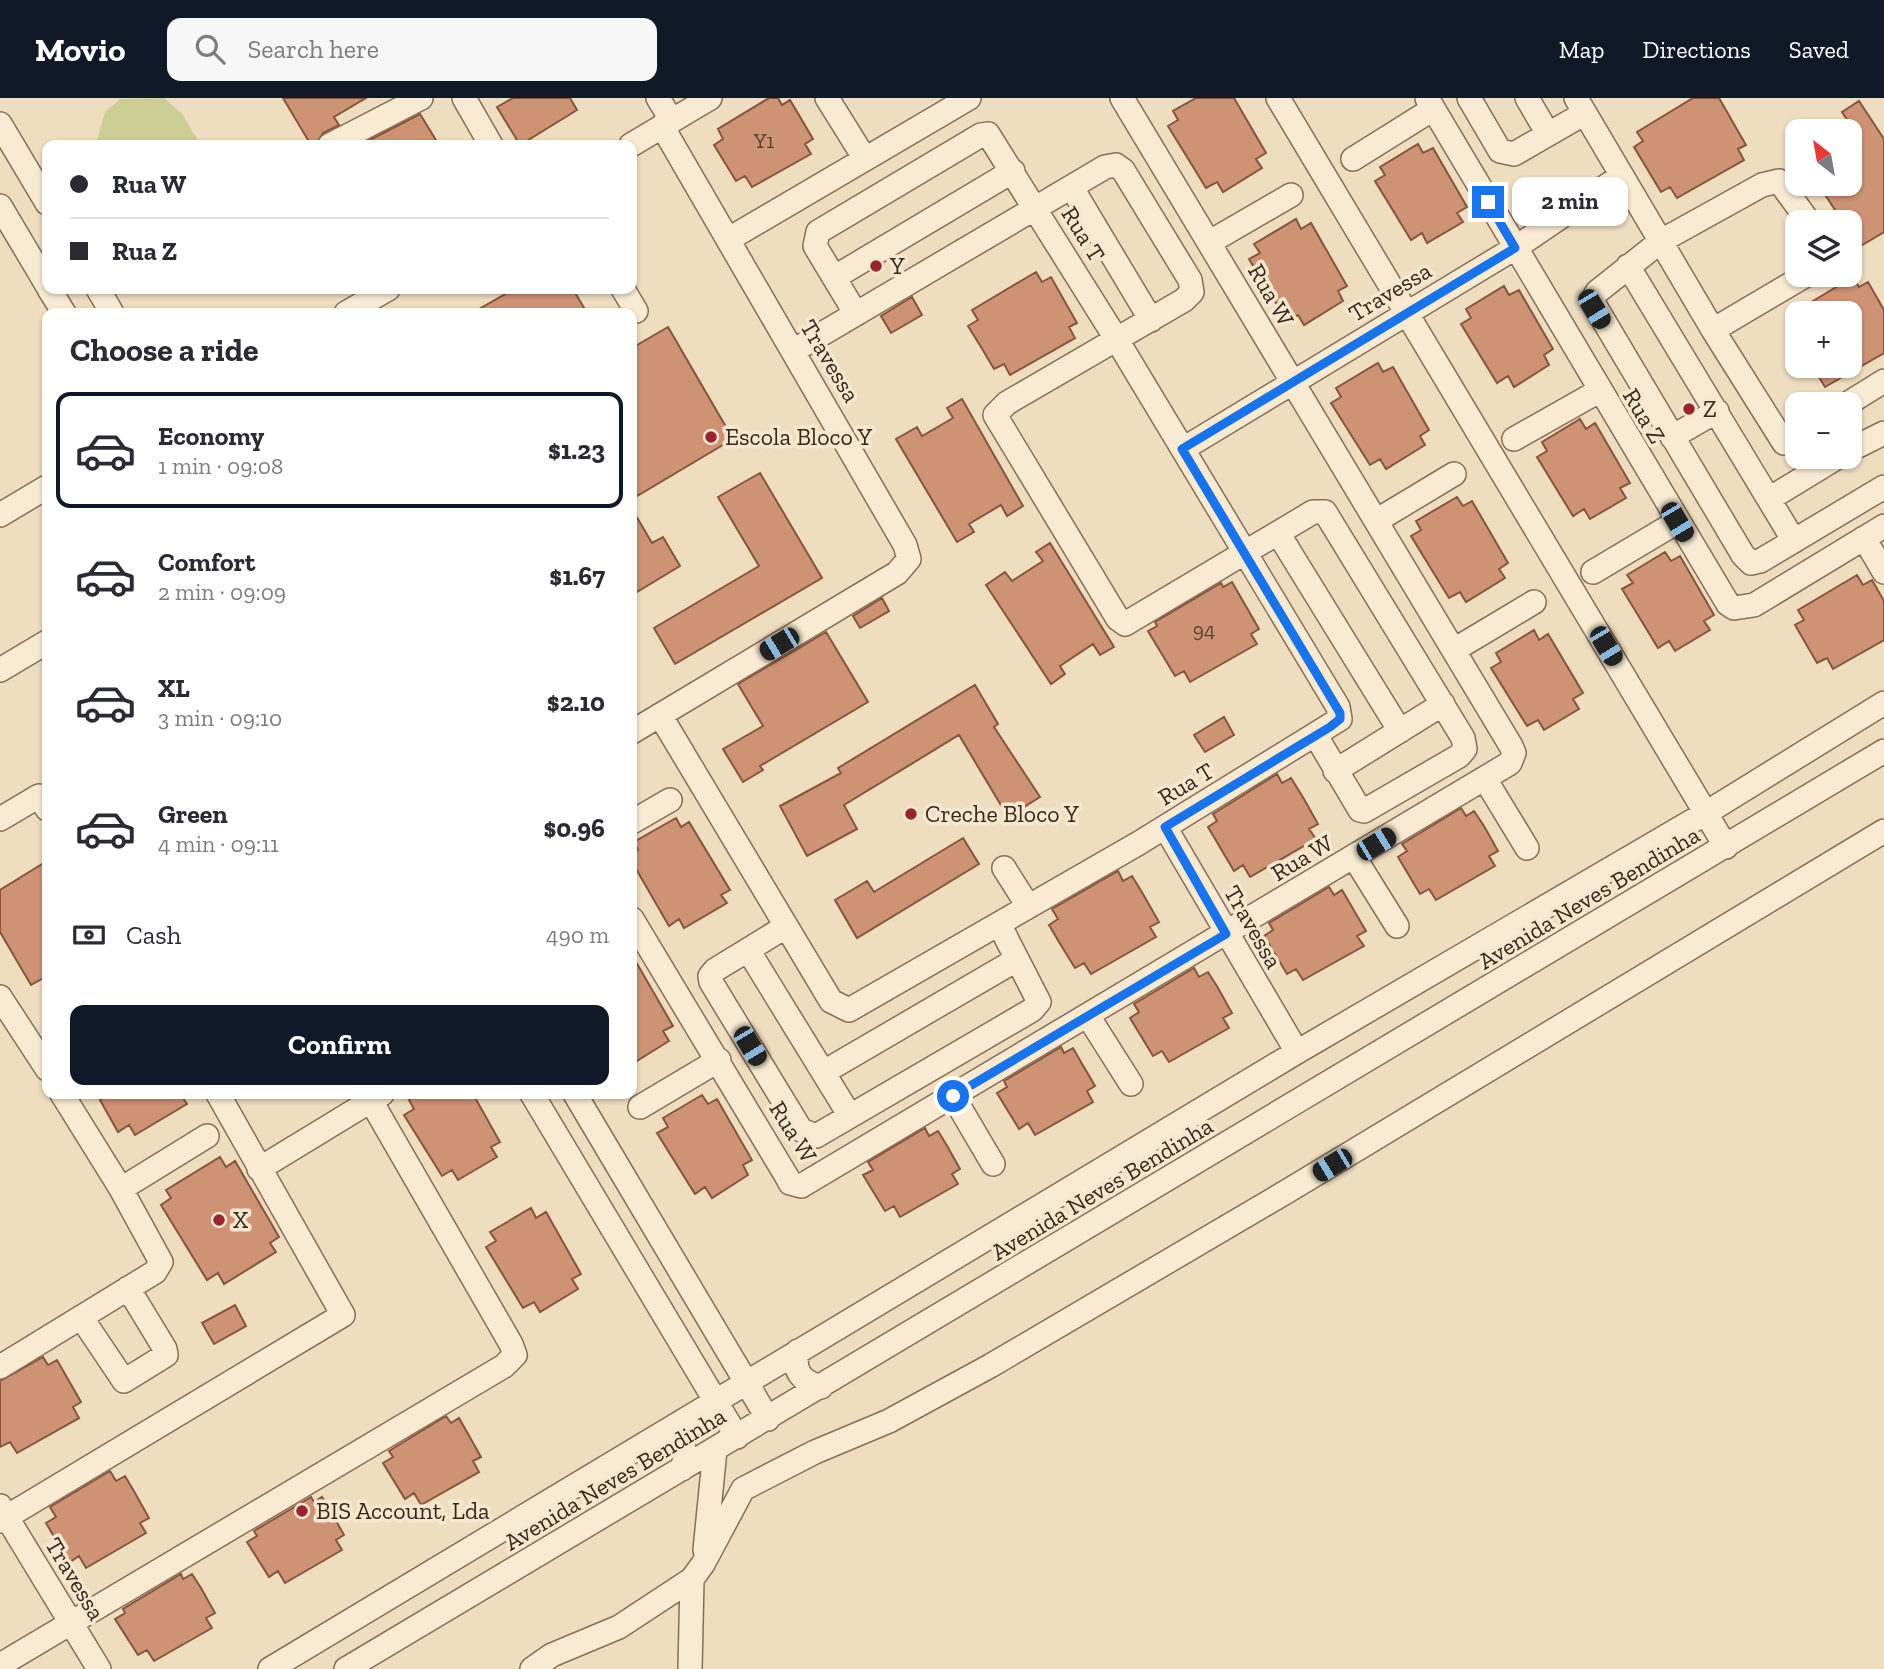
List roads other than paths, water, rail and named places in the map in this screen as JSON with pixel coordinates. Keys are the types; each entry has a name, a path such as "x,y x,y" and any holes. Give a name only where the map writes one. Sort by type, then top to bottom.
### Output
{"street":[{"path":"337,140 384,106 421,98"},
{"path":"464,98 488,140"},
{"name":"Travessa","path":"637,729 897,573 909,559 905,545 729,239 667,123 658,98"},
{"path":"637,141 710,98"},
{"path":"827,98 864,159"},
{"path":"729,239 969,98"},
{"name":"Rua W","path":"637,929 719,1060 787,1177 796,1185 806,1184 1510,763 1514,753 1454,650 1122,98"},
{"path":"1278,98 1726,847"},
{"path":"1469,98 1500,151 1506,154 1514,153 1548,134 1581,106 1713,330 1785,442"},
{"path":"1527,98 1548,134"},
{"path":"1353,159 1430,104"},
{"name":"Rua Z","path":"1430,104 1724,600 1734,608 1754,605 1874,532"},
{"path":"0,124 42,195"},
{"name":"Rua T","path":"660,715 831,1001 849,1010 1165,827 1337,722 1340,713 1338,707 993,139 981,135 818,232 815,246 856,314"},
{"path":"793,351 1105,167 1116,165 1123,170 1190,280 1192,292 1151,320 1007,403 997,411 996,419 1118,619 1125,624 1313,512 1325,512 1464,738 1465,749 1460,756 1364,811 1360,810 1335,772 1316,736"},
{"path":"835,277 1013,171"},
{"name":"Travessa","path":"1182,449 1515,248 1621,176"},
{"path":"1800,210 1779,181 1762,185 1661,241 1597,292 1592,300 1743,555 1751,563 1794,541 1884,487"},
{"path":"1072,187 1151,320"},
{"path":"1210,242 1290,195"},
{"path":"0,206 42,277"},
{"path":"1628,266 1794,541"},
{"path":"1713,330 1786,287"},
{"path":"355,308 379,294"},
{"path":"1862,395 1884,381"},
{"path":"1514,439 1598,391"},
{"path":"1672,437 1717,411"},
{"path":"1862,442 1873,435 1884,433"},
{"path":"1769,499 1818,469"},
{"path":"1376,521 1454,474"},
{"path":"0,515 42,491"},
{"path":"1593,572 1677,522"},
{"path":"1874,532 1884,572"},
{"path":"1278,533 1400,731"},
{"path":"1454,650 1534,602"},
{"path":"0,670 42,645"},
{"name":"Avenida Neves Bendinha","path":"270,1669 1297,1052 1706,813 1884,703"},
{"path":"1335,772 1443,705"},
{"name":"Avenida Neves Bendinha","path":"346,1669 1884,751"},
{"path":"1485,779 1527,848"},
{"path":"0,819 39,796 42,801"},
{"path":"637,819 670,800"},
{"name":"Travessa","path":"1165,827 1297,1052"},
{"path":"532,1669 552,1656 619,1627 697,1571 743,1489 814,1452 889,1422 1002,1360 1447,1096 1884,831"},
{"path":"1354,857 1397,926"},
{"path":"1004,868 1028,906"},
{"path":"785,927 715,970 710,976 711,982 801,1130 816,1136 1032,1010 1039,1002 999,923"},
{"path":"748,950 850,1116"},
{"path":"824,1072 1016,960"},
{"path":"0,998 39,1037"},
{"path":"1088,1016 1131,1084"},
{"path":"640,1107 719,1060"},
{"path":"953,1096 993,1164"},
{"path":"0,1367 155,1272 161,1262 121,1189 65,1099"},
{"path":"2,1515 343,1315 221,1099"},
{"path":"259,1169 368,1099"},
{"path":"0,1665 511,1361 514,1349 375,1099"},
{"path":"535,1099 737,1437"},
{"path":"578,1099 768,1419"},
{"path":"121,1189 207,1136"},
{"path":"81,1317 124,1381 160,1361 166,1355 165,1349 128,1288"},
{"path":"684,1347 694,1351 704,1348 712,1340 715,1330"},
{"path":"798,1351 795,1361 797,1371 810,1384 821,1387"},
{"path":"664,1434 683,1444 685,1458 682,1469"},
{"path":"690,1669 697,1571 715,1450"},
{"path":"712,1473 743,1489"},
{"name":"Travessa","path":"2,1515 99,1669"}],"place":[{"name":"Y","path":"876,266"},
{"name":"Z","path":"1689,409"},
{"name":"Escola Bloco Y","path":"711,437"},
{"name":"Creche Bloco Y","path":"911,814"},
{"name":"X","path":"219,1220"},
{"name":"BIS Account, Lda","path":"302,1511"}]}
